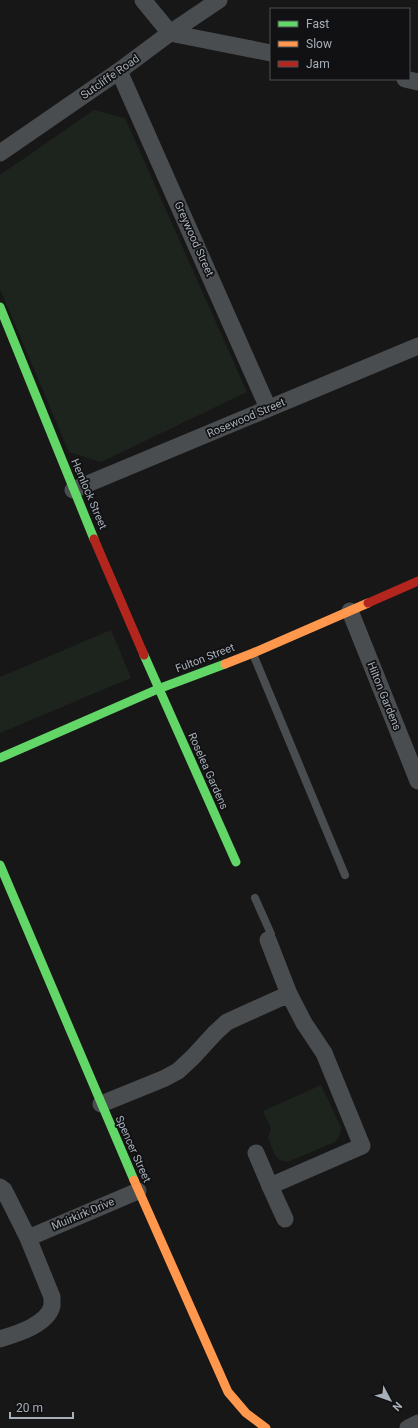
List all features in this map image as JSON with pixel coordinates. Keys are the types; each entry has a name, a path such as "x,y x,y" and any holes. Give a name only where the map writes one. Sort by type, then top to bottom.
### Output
{"street":[{"path":"143,0 170,33 270,53"},
{"name":"Sutcliffe Road","path":"0,153 219,0"},
{"name":"Greywood Street","path":"119,71 268,408"},
{"name":"Hemlock Street","path":"0,308 73,490 158,689"},
{"name":"Rosewood Street","path":"73,490 418,346"},
{"name":"Fulton Street","path":"0,758 158,689 253,653 418,581"},
{"name":"Hilton Gardens","path":"350,611 418,781"},
{"name":"Roselea Gardens","path":"158,689 236,862"},
{"name":"Spencer Street","path":"0,868 138,1191 228,1392 246,1413 266,1428"},
{"path":"268,940 289,994 304,1023 324,1053 362,1146 270,1186"},
{"path":"101,1104 165,1078 178,1071 227,1022 289,994"},
{"path":"256,1153 284,1219"},
{"path":"0,1187 4,1190 28,1238 52,1297 52,1307 46,1318 36,1325 0,1339"},
{"name":"Muirkirk Drive","path":"28,1238 138,1191"},
{"path":"408,1428 418,1423"}],"lane":[{"path":"253,653 345,875"},
{"path":"256,898 271,934 268,940"}],"shaded area":[{"path":"94,110 125,118 247,392 101,462 69,452 0,289 0,175"},
{"path":"111,630 131,678 0,733 0,677"},
{"path":"321,1085 341,1127 339,1137 335,1142 290,1161 285,1162 281,1160 275,1154 271,1146 268,1137 271,1129 263,1111"}],"traffic: fast":[{"path":"0,307 94,539"},
{"path":"144,655 236,862"},
{"path":"0,758 158,689 225,664"},
{"path":"0,865 134,1180"}],"traffic: slow":[{"path":"225,664 368,603"},
{"path":"134,1180 228,1392 246,1413 266,1428"}],"traffic: jam":[{"path":"94,539 144,655"},
{"path":"368,603 418,581"}]}
